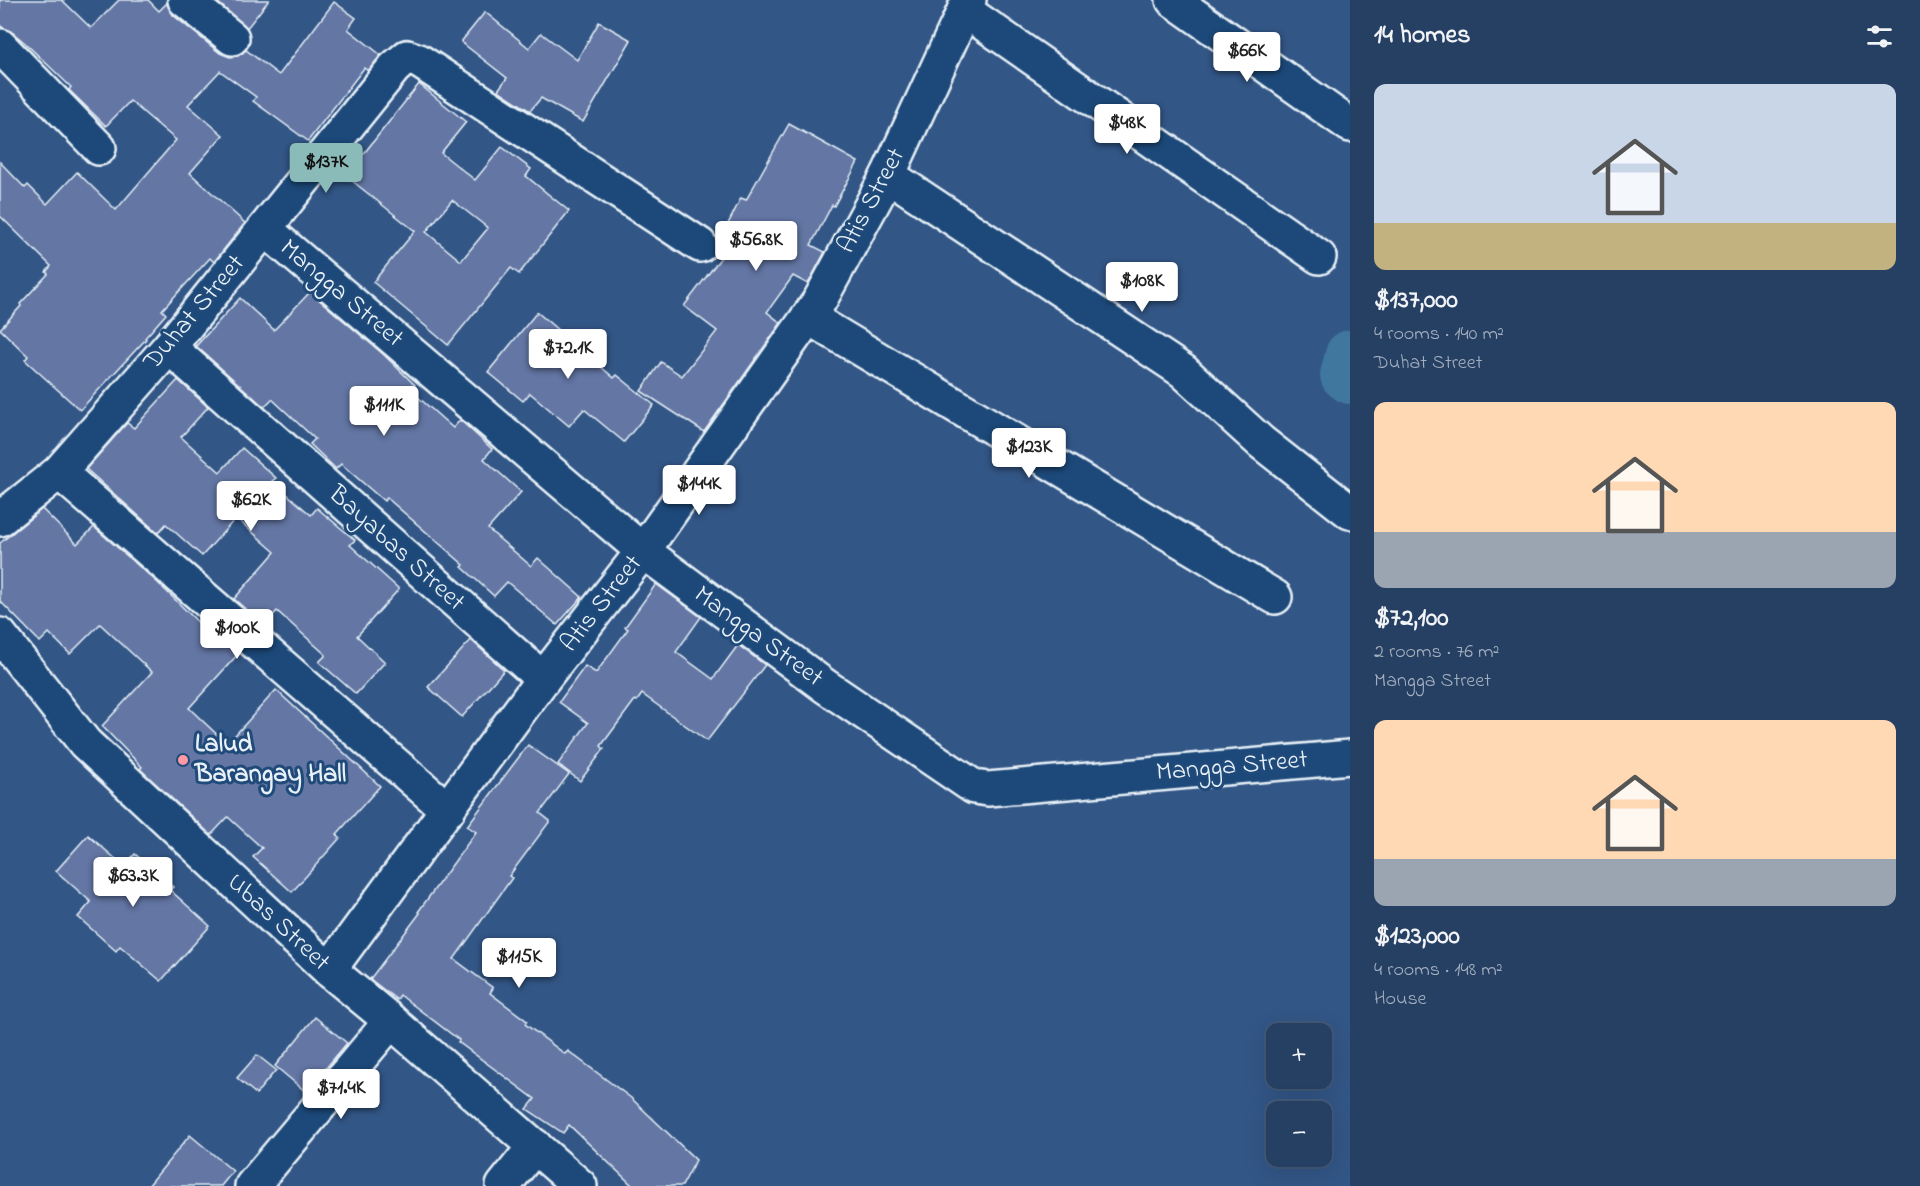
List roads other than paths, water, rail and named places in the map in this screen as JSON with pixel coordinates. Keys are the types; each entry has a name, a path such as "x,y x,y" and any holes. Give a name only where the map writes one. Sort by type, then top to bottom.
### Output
{"street":[{"path":"185,0 232,38"},
{"path":"1173,0 1350,125"},
{"path":"967,5 1319,257"},
{"name":"Atis Street","path":"329,970 543,680 643,551 820,300 888,175 967,5"},
{"path":"0,46 99,148"},
{"name":"Duhat Street","path":"0,519 59,472 168,346 394,68 407,57 419,62 700,245"},
{"path":"888,175 1183,371 1261,442 1350,512"},
{"name":"Mangga Street","path":"265,229 643,551 825,686 974,787 988,789 1350,757"},
{"path":"808,317 1275,597"},
{"name":"Bayabas Street","path":"168,346 543,680"},
{"path":"59,472 448,810"},
{"name":"Ubas Street","path":"0,635 85,743 329,970 580,1186"},
{"path":"252,1186 391,1021"},
{"path":"503,1186 535,1146"}],"waterway":[{"path":"1350,355 1345,375 1350,379"}],"place":[{"name":"Lalud Barangay Hall","path":"183,760"}]}
